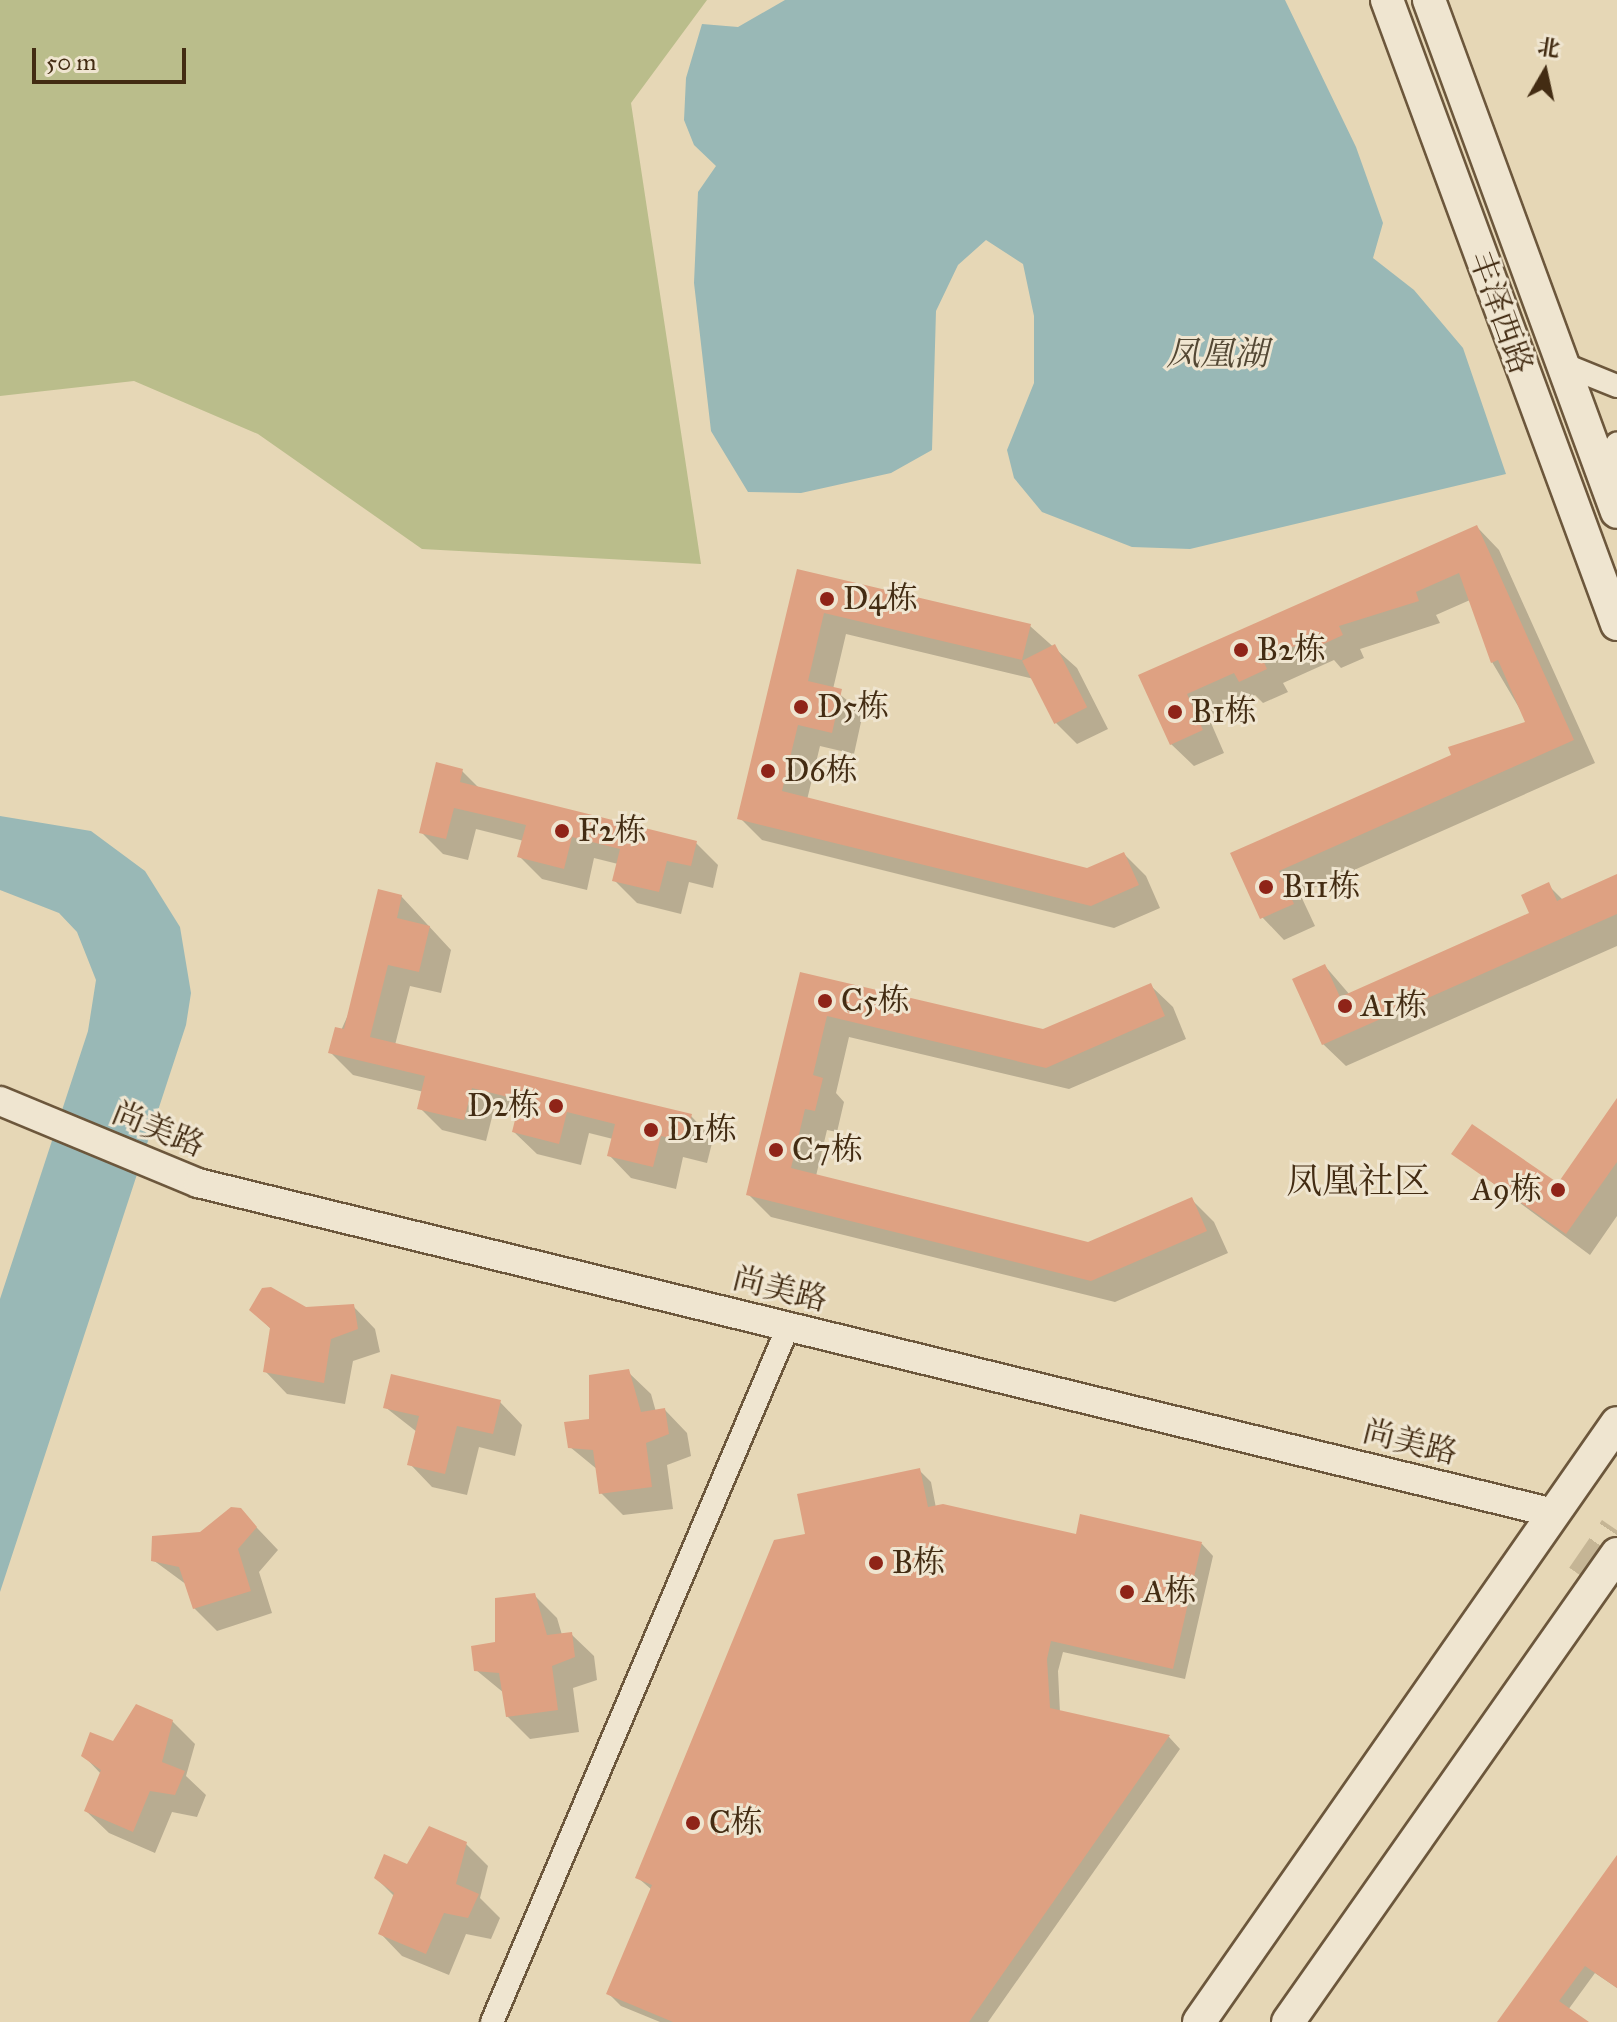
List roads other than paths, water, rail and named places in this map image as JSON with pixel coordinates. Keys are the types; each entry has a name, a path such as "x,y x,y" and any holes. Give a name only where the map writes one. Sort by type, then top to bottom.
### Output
{"main road":[{"name":"丰泽西路","path":"1387,0 1617,624"},
{"name":"丰泽西路","path":"1429,0 1611,497"},
{"path":"1199,2022 1617,1423"},
{"path":"1288,2022 1617,1554"}],"street":[{"path":"1560,363 1617,386"},
{"path":"1611,497 1617,444"},
{"name":"尚美路","path":"0,1101 198,1183 1554,1513"},
{"path":"492,2022 788,1327"}],"water":[{"name":"凤凰湖","path":"785,0 1285,0 1356,147 1383,223 1373,258 1414,290 1463,348 1506,474 1190,549 1132,547 1042,512 1014,478 1007,450 1034,383 1034,316 1023,264 986,240 958,265 936,311 932,450 891,473 801,493 748,492 711,431 694,283 698,192 716,166 694,145 684,120 686,78 702,24 738,27"},
{"path":"0,816 91,831 145,871 180,927 191,993 186,1025 0,1592 0,1299 88,1031 96,980 77,932 59,913 0,890"}],"tunnel":[{"path":"1584,1578 1617,1530"}],"place":[{"name":"D4栋","path":"827,599"},
{"name":"B2栋","path":"1241,650"},
{"name":"D5栋","path":"801,707"},
{"name":"B1栋","path":"1175,712"},
{"name":"D6栋","path":"768,771"},
{"name":"F2栋","path":"562,831"},
{"name":"B11栋","path":"1266,887"},
{"name":"C5栋","path":"825,1001"},
{"name":"A1栋","path":"1345,1006"},
{"name":"D2栋","path":"556,1106"},
{"name":"D1栋","path":"651,1130"},
{"name":"C7栋","path":"776,1150"},
{"name":"A9栋","path":"1558,1190"},
{"name":"B栋","path":"876,1563"},
{"name":"A栋","path":"1127,1592"},
{"name":"C栋","path":"693,1823"}],"district":[{"name":"凤凰社区","path":"1358,1182"}]}
